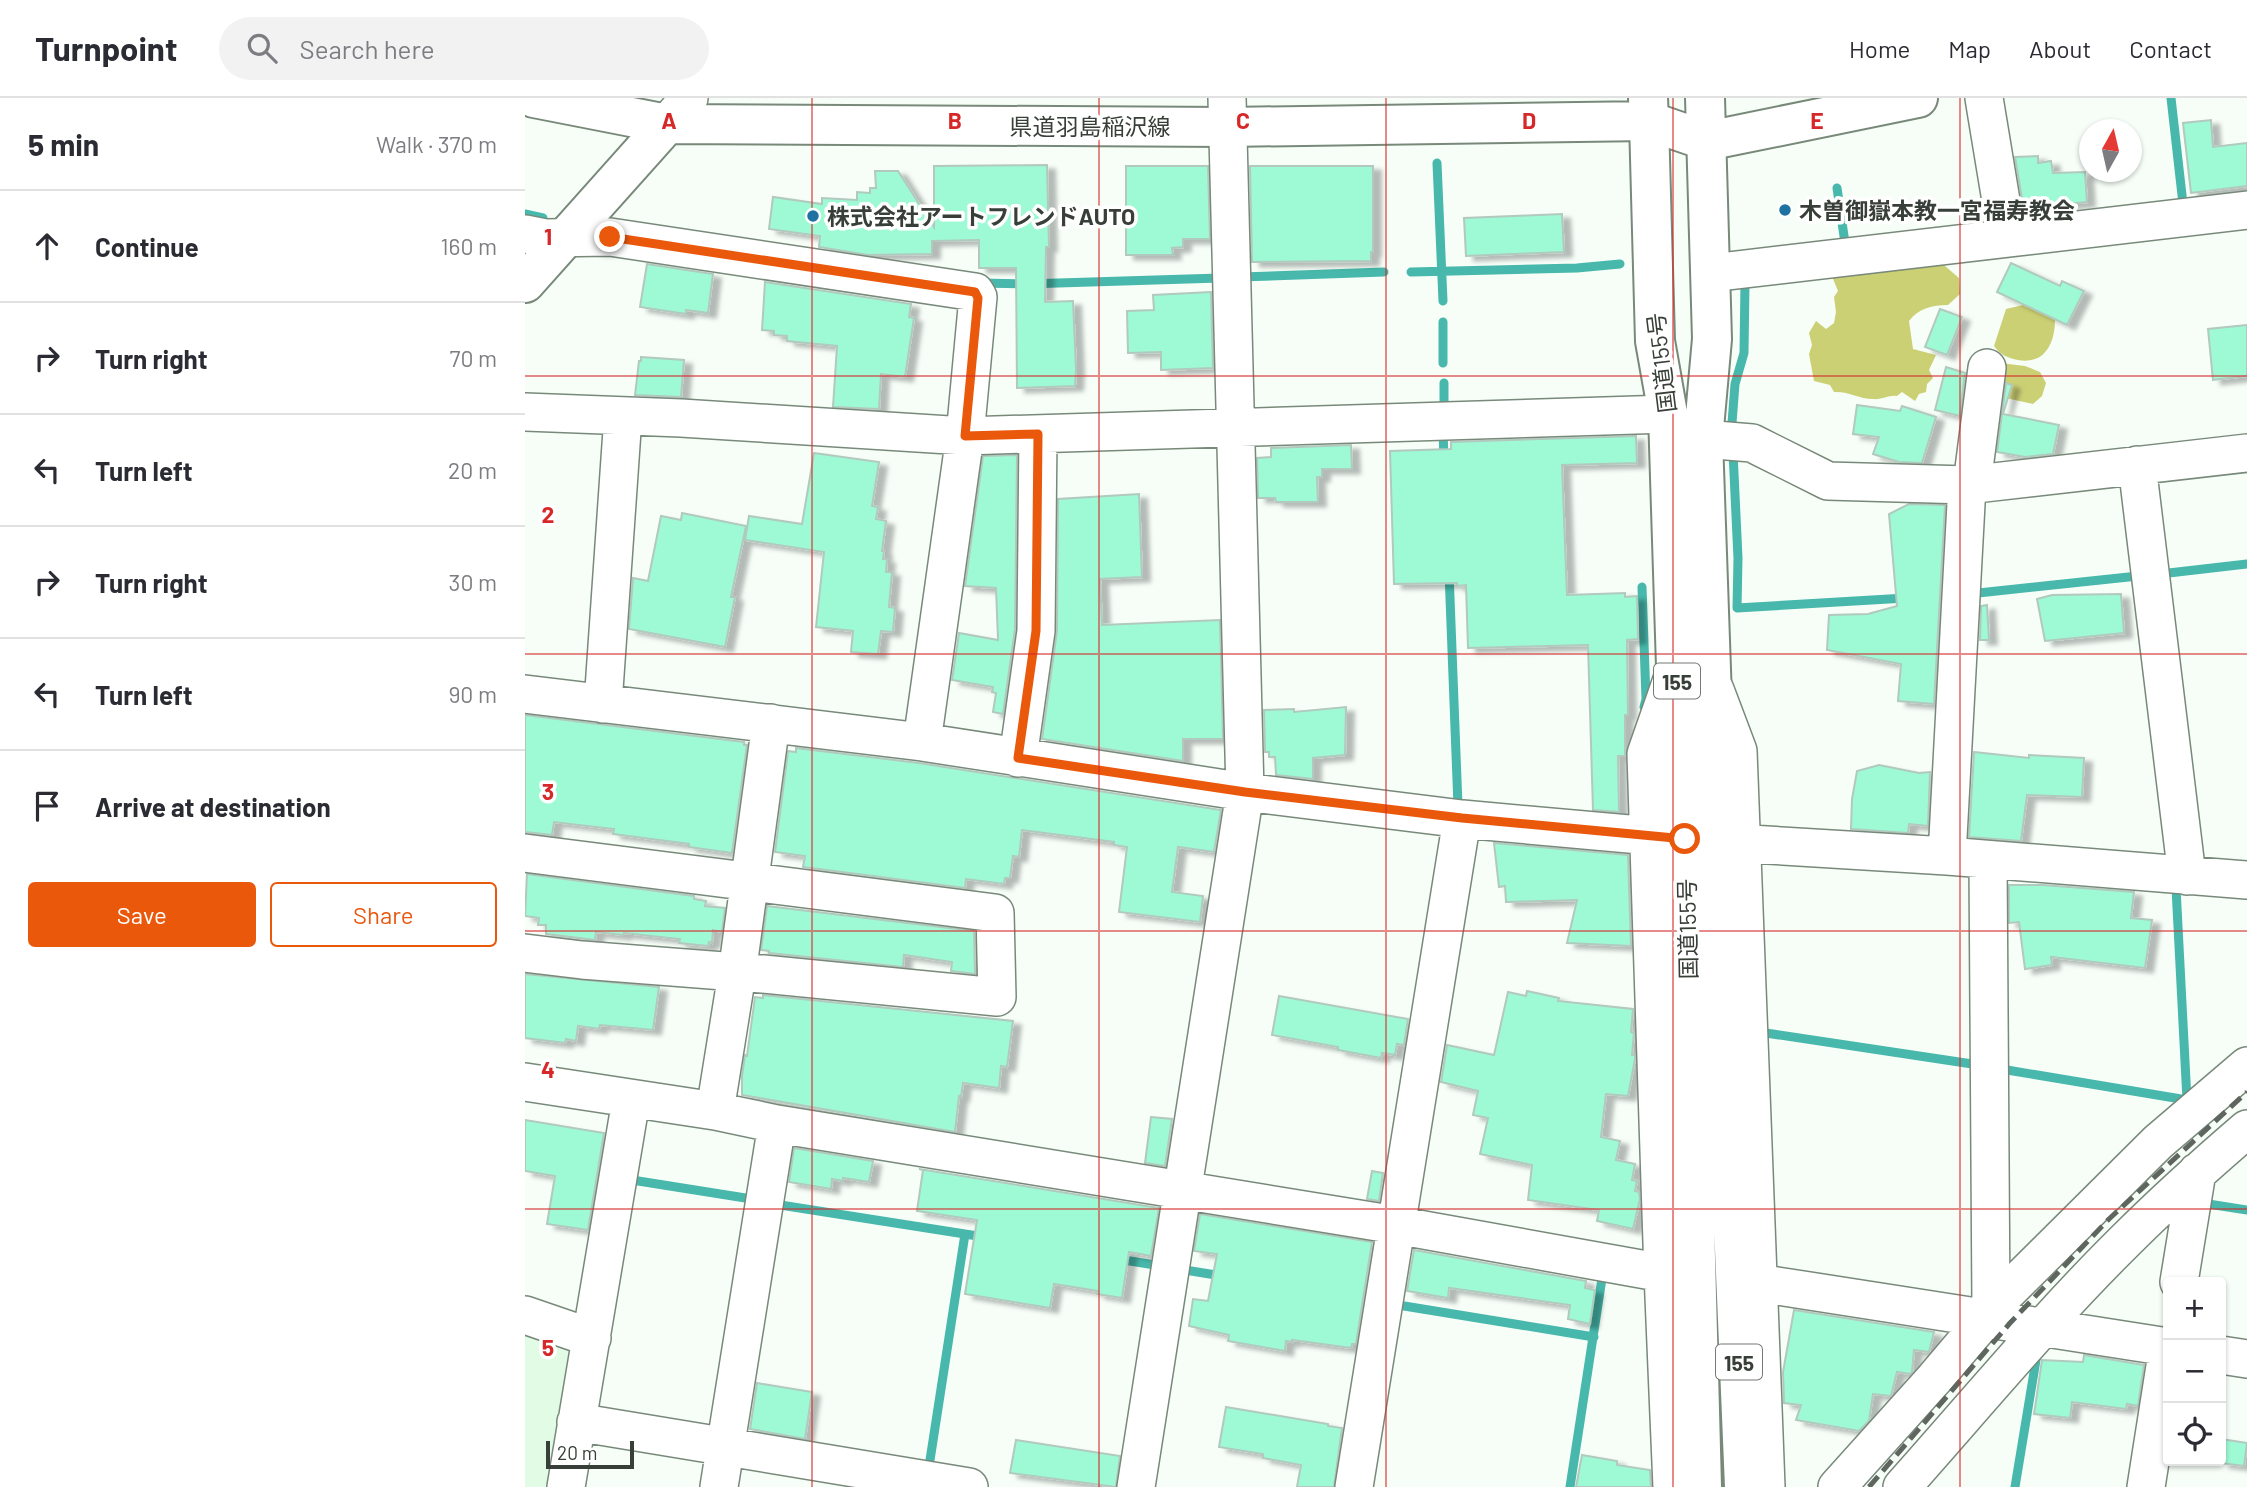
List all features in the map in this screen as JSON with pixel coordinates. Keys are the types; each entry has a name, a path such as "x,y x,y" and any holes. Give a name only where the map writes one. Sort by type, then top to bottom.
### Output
{"main road":[{"name":"国道155号","path":"1702,1487 1695,1242 1698,840 1713,685 1703,439 1712,339 1704,98 1648,109 1655,341 1668,414 1676,667 1698,840 1758,1485"},
{"path":"1648,109 1707,141 1918,98"},
{"name":"県道羽島稲沢線","path":"551,100 678,111 1227,113 1648,109"},
{"path":"525,283 678,111"}],"street":[{"path":"1984,98 2007,237"},
{"path":"1136,1487 1245,792 1227,113"},
{"path":"1711,273 2247,210"},
{"path":"525,234 545,238 610,237 975,292 978,298 965,436 922,742"},
{"path":"1947,856 1969,485 1987,368"},
{"path":"525,412 965,436 1668,414"},
{"path":"603,704 623,416"},
{"path":"1018,758 1036,631 1038,434"},
{"path":"1703,439 1752,443 1828,481 1969,485 2247,453"},
{"path":"2137,465 2187,876"},
{"path":"525,695 922,742 1245,792 1462,818 1698,840 1947,856 2247,880"},
{"path":"715,1111 737,974 771,723"},
{"path":"1353,1487 1462,818"},
{"path":"1672,1487 1663,1273 1698,840"},
{"path":"1698,840 1758,1283 1758,1485"},
{"path":"525,853 995,913 997,998 525,953"},
{"path":"1988,860 1988,1313"},
{"path":"1837,1487 1935,1378 1988,1313 2158,1142 2247,1066"},
{"path":"525,1082 715,1111 777,1124 1396,1225 1663,1273"},
{"path":"566,1487 631,1100"},
{"path":"719,1487 777,1124"},
{"path":"1902,1487 2044,1327 2124,1242 2197,1172 2247,1129"},
{"path":"2180,1277 2197,1172"},
{"path":"1758,1283 1988,1313 2044,1327 2163,1346"},
{"path":"525,1315 592,1338"},
{"path":"2226,1356 2247,1359"},
{"path":"2146,1487 2163,1379"},
{"path":"576,1422 969,1487"}],"shaded area":[{"path":"525,1322 577,1340 553,1487 525,1487"}],"green space":[{"path":"1931,254 1959,278 1960,294 1948,305 1926,308 1909,321 1913,349 1936,355 1929,370 1933,378 1927,384 1926,392 1919,394 1915,401 1902,392 1897,396 1868,399 1834,392 1830,385 1814,381 1809,354 1812,345 1809,333 1816,321 1826,329 1834,323 1834,297 1838,291 1831,274"},
{"path":"2034,305 2055,315 2054,333 2048,349 2043,355 2028,361 2008,357 1994,346 2006,309"},
{"path":"1992,362 2025,366 2040,372 2046,383 2042,396 2033,404 1988,394"}],"building":[{"path":"2211,120 2213,147 2247,143 2247,186 2191,193 2183,123"},
{"path":"2038,156 2038,163 2051,161 2053,173 2079,172 2079,182 2086,182 2087,202 2046,206 2035,212 2024,211 2015,157"},
{"path":"1047,165 1049,247 1046,247 1045,302 1073,301 1075,386 1017,388 1016,268 979,268 979,240 932,241 932,254 868,255 819,247 820,236 769,229 773,197 822,204 822,198 857,200 857,192 870,193 870,188 876,188 875,171 898,171 934,227 934,166"},
{"path":"1126,166 1208,166 1210,239 1183,239 1183,247 1172,248 1173,255 1126,255"},
{"path":"1250,166 1373,166 1371,261 1252,262"},
{"path":"1562,214 1564,252 1466,256 1464,218"},
{"path":"2011,263 2060,286 2062,281 2084,291 2067,325 1997,292"},
{"path":"647,264 713,274 708,313 686,310 686,314 640,307"},
{"path":"765,282 911,304 909,317 914,318 905,377 881,374 879,409 833,407 837,346 787,341 787,336 762,330"},
{"path":"1211,292 1213,368 1161,370 1161,352 1128,353 1127,311 1154,310 1153,295"},
{"path":"1940,309 1962,317 1947,355 1925,347"},
{"path":"2247,325 2247,376 2213,380 2208,329"},
{"path":"641,357 684,360 681,397 635,395"},
{"path":"1946,367 1965,373 1960,416 1935,410"},
{"path":"2006,383 2012,385 2003,414 2059,425 2053,454 2025,457 1997,452"},
{"path":"1857,405 1900,411 1902,406 1936,417 1922,463 1899,462 1873,454 1879,437 1853,434"},
{"path":"1636,436 1637,463 1562,465 1567,595 1625,593 1625,597 1637,596 1638,639 1627,640 1628,715 1625,715 1625,756 1618,756 1619,812 1593,810 1588,645 1468,648 1466,585 1394,584 1390,451 1451,449 1451,442"},
{"path":"1351,445 1352,469 1322,469 1322,477 1317,477 1318,502 1276,502 1275,498 1258,498 1257,458 1271,457 1271,448"},
{"path":"814,453 879,462 872,506 878,507 876,519 886,521 882,551 883,559 887,559 886,572 892,572 889,607 895,608 893,632 881,631 878,654 851,652 853,631 816,627 824,552 745,540 749,516 802,524"},
{"path":"1017,455 1015,629 1003,714 993,712 996,693 992,692 993,687 952,680 959,633 998,640 996,588 965,586 983,456"},
{"path":"1139,494 1142,577 1100,579 1102,625 1220,620 1223,739 1183,739 1183,761 1042,739 1057,631 1058,499"},
{"path":"1909,504 1945,505 1934,704 1898,701 1901,664 1827,650 1829,615 1868,614 1897,606 1889,514"},
{"path":"682,513 746,526 731,597 735,597 725,647 629,629 633,578 648,581 661,516 681,520"},
{"path":"2121,594 2124,633 2045,641 2037,599 2052,595"},
{"path":"1987,605 1989,640 1980,640 1981,606"},
{"path":"1346,707 1345,755 1313,758 1313,779 1276,775 1275,757 1269,757 1269,752 1265,752 1264,710 1294,709 1294,712"},
{"path":"525,715 744,742 744,745 747,745 732,853 689,847 689,844 613,834 614,829 554,822 552,835 525,832"},
{"path":"796,748 919,763 1221,810 1214,852 1178,847 1172,892 1203,896 1200,922 1119,912 1127,847 1114,845 1114,842 1022,830 1019,857 1013,856 1010,878 1005,878 1004,884 966,879 965,888 803,867 805,856 775,852 788,751 796,752"},
{"path":"1974,752 2029,758 2029,755 2084,758 2082,797 2027,795 2021,841 1969,837"},
{"path":"1879,765 1919,773 1930,772 1928,826 1909,824 1908,833 1851,829 1857,771"},
{"path":"1494,843 1628,855 1631,946 1567,943 1577,900 1506,902 1505,886 1499,887"},
{"path":"527,874 694,896 694,899 706,901 705,906 725,908 722,932 713,930 712,943 709,942 708,946 679,943 680,939 624,933 596,932 595,940 546,934 546,925 538,925 539,918 525,916"},
{"path":"2009,885 2134,892 2131,918 2152,920 2145,968 2051,957 2052,965 2025,969 2019,922 2009,923"},
{"path":"767,906 974,931 975,974 951,971 952,962 904,955 903,967 769,953 761,950"},
{"path":"525,974 659,987 653,1030 600,1025 599,1029 578,1026 576,1041 566,1039 565,1043 525,1038"},
{"path":"1527,991 1559,998 1558,1001 1633,1009 1631,1032 1634,1033 1632,1055 1635,1055 1635,1059 1628,1096 1606,1094 1601,1137 1620,1141 1616,1160 1635,1164 1632,1180 1637,1181 1635,1191 1639,1192 1640,1199 1633,1229 1597,1221 1599,1210 1528,1200 1532,1165 1480,1154 1488,1118 1473,1115 1478,1091 1441,1082 1447,1045 1494,1055 1508,992 1526,996"},
{"path":"763,995 1013,1021 1007,1067 1001,1066 999,1088 963,1083 955,1132 742,1095 742,1076 755,997 763,998"},
{"path":"1279,996 1408,1019 1404,1045 1397,1044 1395,1055 1382,1053 1381,1058 1272,1035"},
{"path":"1151,1117 1172,1119 1165,1166 1145,1163"},
{"path":"525,1120 604,1133 588,1230 547,1224 555,1176 525,1171"},
{"path":"794,1148 873,1161 869,1182 832,1179 831,1189 789,1182"},
{"path":"919,1169 1159,1208 1151,1256 1129,1252 1122,1298 1054,1284 1050,1308 965,1294 977,1220 917,1211 923,1170"},
{"path":"1372,1171 1383,1173 1379,1201 1367,1199"},
{"path":"1200,1214 1372,1242 1356,1344 1352,1344 1351,1348 1292,1340 1286,1341 1285,1351 1228,1341 1229,1335 1189,1326 1193,1299 1208,1301 1217,1254 1194,1251"},
{"path":"1414,1250 1586,1281 1585,1288 1595,1290 1590,1324 1568,1319 1570,1305 1449,1288 1448,1298 1407,1291"},
{"path":"1794,1310 1934,1332 1929,1352 1914,1350 1912,1372 1897,1372 1891,1396 1873,1394 1869,1421 1859,1431 1796,1420 1801,1405 1784,1403 1783,1372"},
{"path":"2084,1355 2144,1365 2138,1406 2127,1404 2126,1409 2072,1402 2070,1418 2034,1414 2042,1360 2083,1362"},
{"path":"757,1383 812,1392 805,1439 750,1429"},
{"path":"1226,1407 1342,1428 1334,1487 1297,1487 1301,1465 1263,1458 1263,1454 1219,1447"},
{"path":"1016,1440 1120,1456 1116,1487 1010,1473"},
{"path":"2226,1440 2247,1443 2244,1466 2226,1464"},
{"path":"1582,1455 1617,1461 1617,1465 1650,1470 1651,1487 1576,1487"}],"waterway":[{"path":"2171,98 2183,204"},
{"path":"1437,163 1443,301"},
{"path":"1837,188 1845,243"},
{"path":"525,214 543,218"},
{"path":"1411,272 1577,268 1620,264"},
{"path":"1240,277 1384,272"},
{"path":"980,283 1220,278"},
{"path":"1732,423 1735,384 1744,353 1745,282"},
{"path":"1443,322 1443,363"},
{"path":"1444,383 1444,411"},
{"path":"1443,429 1444,460"},
{"path":"1733,452 1738,558 1737,608 1906,598"},
{"path":"2160,574 2247,564"},
{"path":"1449,572 1458,806"},
{"path":"1969,594 2138,576 2138,580"},
{"path":"1642,587 1646,699 1644,707"},
{"path":"2001,1069 2187,1100 2176,888"},
{"path":"1766,1033 1979,1065"},
{"path":"632,1180 758,1200"},
{"path":"2202,1203 2247,1210"},
{"path":"774,1204 984,1237"},
{"path":"928,1473 965,1234"},
{"path":"1118,1259 1161,1266"},
{"path":"1179,1269 1222,1276"},
{"path":"1570,1487 1603,1272"},
{"path":"1392,1304 1594,1337"},
{"path":"2015,1487 2037,1354"}],"railway":[{"path":"1869,1487 2010,1323 2109,1219 2247,1092"}],"place":[{"name":"木曽御嶽本教一宮福寿教会","path":"1785,210"},
{"name":"株式会社アートフレンドAUTO","path":"813,216"}],"route":[{"path":"610,237 975,292 978,298 965,436 1038,434 1036,631 1018,758 1245,792 1462,818 1685,839"}]}
